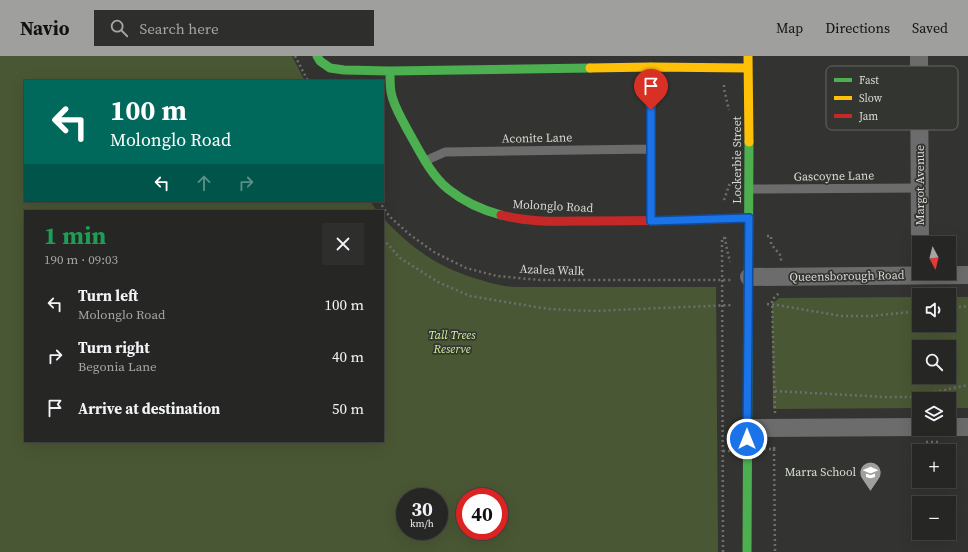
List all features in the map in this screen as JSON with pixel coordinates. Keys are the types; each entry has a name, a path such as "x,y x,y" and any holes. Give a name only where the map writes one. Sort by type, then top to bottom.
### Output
{"street":[{"path":"317,56 320,61 330,68 344,70 390,71 651,67 748,68"},
{"name":"Lockerbie Street","path":"747,552 750,189 748,56"},
{"name":"Margot Avenue","path":"919,56 919,66"},
{"name":"Molonglo Road","path":"390,71 391,93 397,110 425,161 435,175 448,189 464,200 491,212 512,218 540,221 651,221 749,218"},
{"name":"Margot Avenue","path":"920,130 920,236"},
{"name":"Queensborough Road","path":"749,277 912,274"},
{"name":"Queensborough Road","path":"956,275 968,275"},
{"path":"747,428 912,427"},
{"path":"956,427 968,427"}],"lane":[{"path":"651,67 651,221"},
{"name":"Aconite Lane","path":"425,161 445,152 651,149"},
{"name":"Gascoyne Lane","path":"750,189 920,188"}],"path":[{"name":"Azalea Walk","path":"380,202 389,216 434,252 466,268 497,276 540,280 732,280 749,277"},
{"path":"384,240 400,258 438,282 470,296 548,309 584,310 749,304 777,305 841,316 872,316 912,312"},
{"path":"956,307 968,306"},
{"path":"775,391 911,397 968,385"},
{"path":"774,449 774,552"}],"green space":[{"name":"Tall Trees Reserve","path":"0,56 292,56 304,80 24,80 24,202 371,202 376,210 24,210 24,442 384,442 384,219 414,247 448,268 504,286 716,287 718,552 0,552"},
{"path":"912,297 912,332 956,332 956,297 968,297 968,408 956,408 956,392 912,392 912,408 773,409 772,304 779,298"}],"traffic: fast":[{"path":"317,56 320,61 330,68 344,70 390,71 590,68"},
{"path":"390,71 390,85 395,106 430,169 448,189 466,201 487,211 501,215"},
{"path":"747,552 749,142"}],"traffic: slow":[{"path":"748,56 749,142"},
{"path":"590,68 748,68"}],"traffic: jam":[{"path":"501,215 512,218 557,221 749,218"}],"place":[{"name":"Marra School","path":"871,492"}],"route":[{"path":"651,110 651,221 749,218 747,439"}]}
